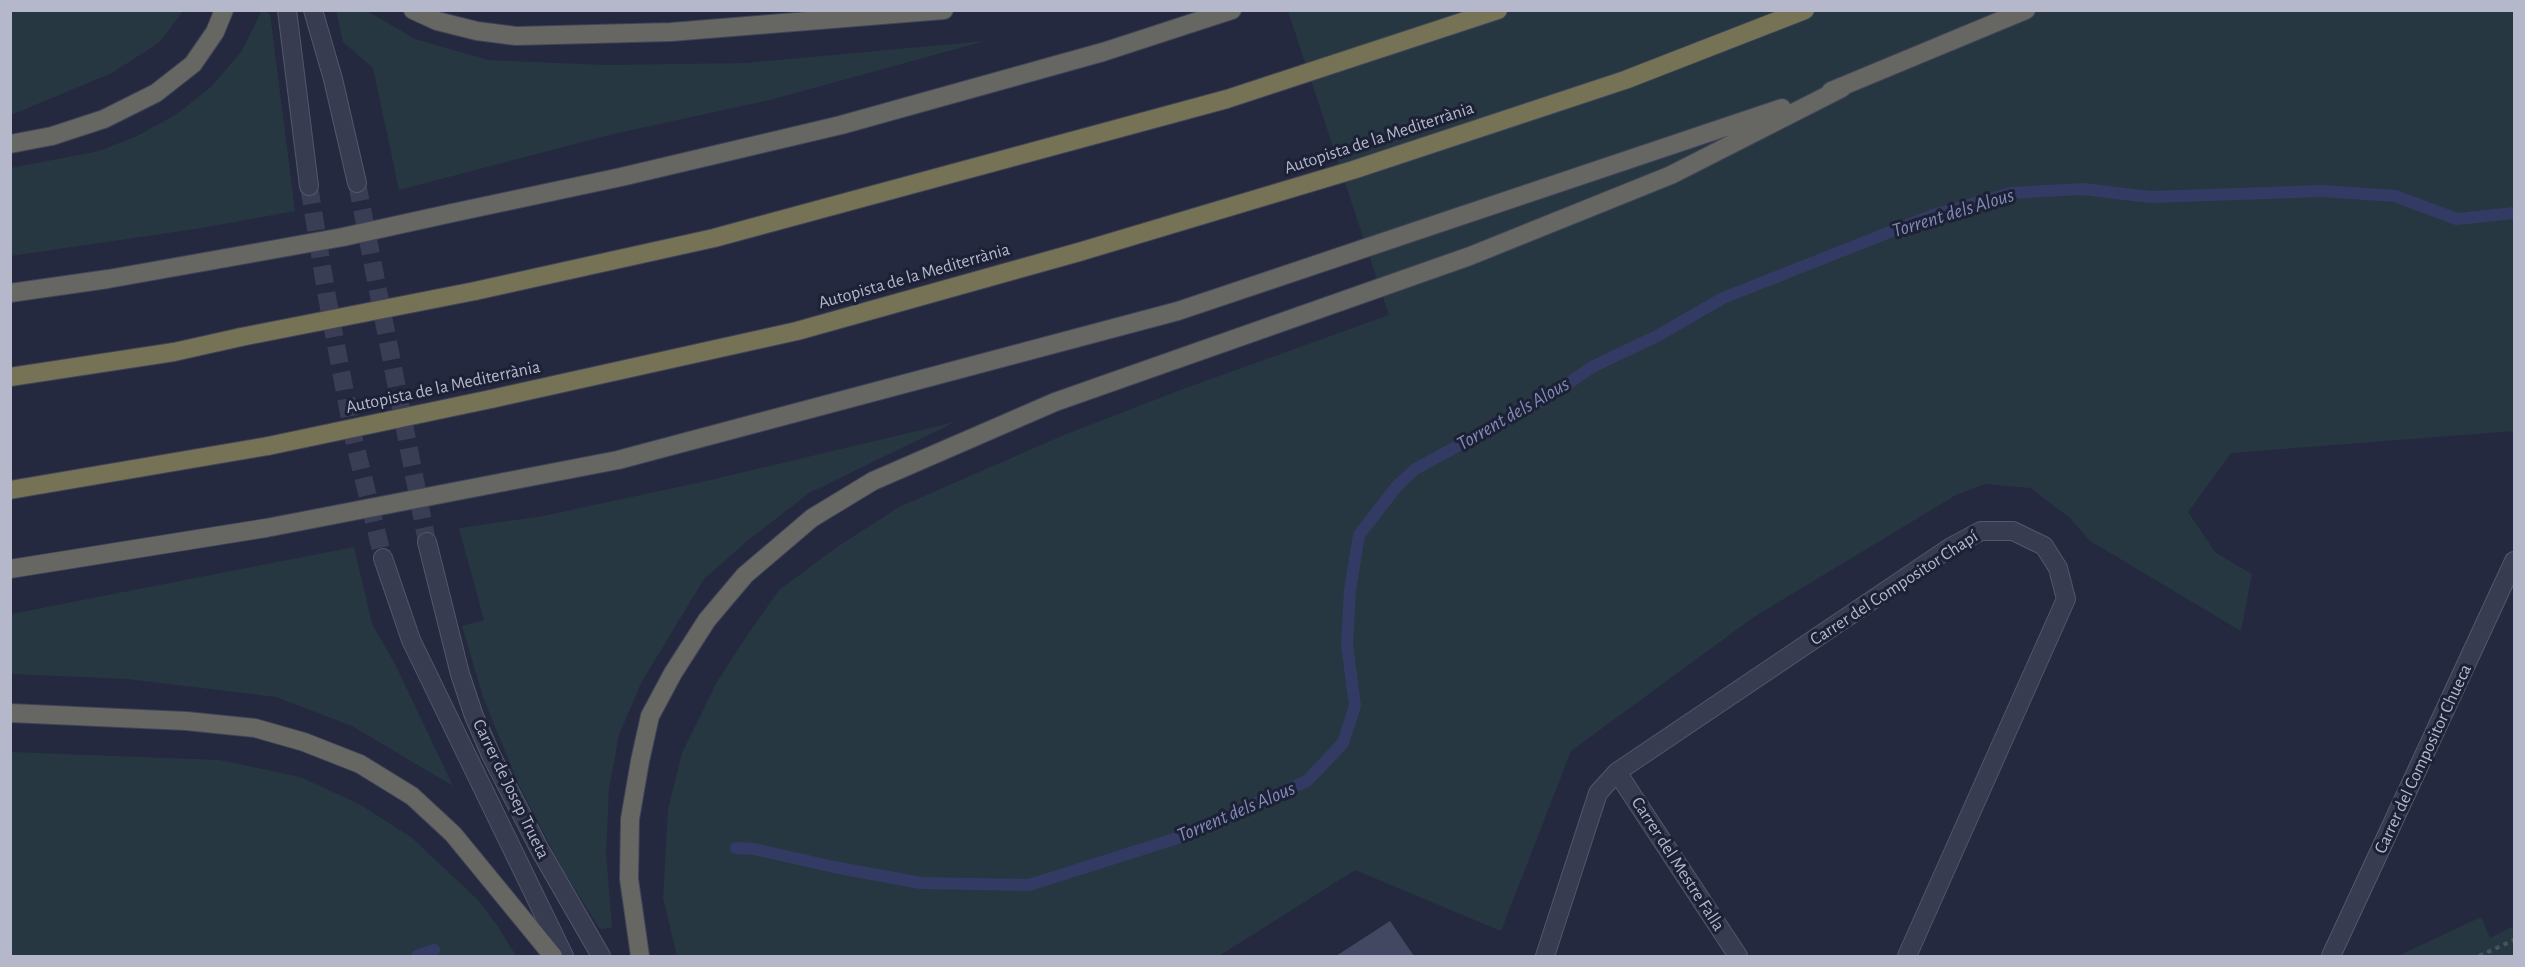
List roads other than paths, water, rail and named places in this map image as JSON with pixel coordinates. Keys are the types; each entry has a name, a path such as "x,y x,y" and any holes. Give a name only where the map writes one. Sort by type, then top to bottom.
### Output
{"highway":[{"path":"10,144 52,136 104,119 156,93 193,64 215,32 224,10"},
{"path":"413,10 437,21 477,31 528,36 671,32 944,10"},
{"path":"10,292 108,279 343,237 621,177 841,125 1103,51 1232,10"},
{"path":"10,377 174,352 475,291 714,238 1204,105 1498,10"},
{"name":"Autopista de la Mediterrània","path":"10,490 268,446 797,331 1091,249 1353,170 1625,80 1805,10"},
{"path":"640,957 629,879 630,819 650,716 673,673 707,620 745,575 812,518 873,481 1054,402 1470,256 1671,175 1842,88 2026,10"},
{"path":"10,569 266,528 618,460 1178,311 1842,88"},
{"path":"10,713 186,721 255,728 304,742 360,765 412,796 453,834 553,957"}],"street":[{"path":"286,10 309,186"},
{"path":"313,10 333,79 357,183"},
{"name":"Carrer del Compositor Chapí","path":"1545,957 1598,793 1617,772 1961,541 1982,531 2013,531 2044,546 2058,568 2066,599 1907,957"},
{"name":"Carrer de Josep Trueta","path":"427,542 460,674 490,755 540,850 601,957"},
{"name":"Carrer de Josep Trueta","path":"383,558 416,649 564,957"},
{"name":"Carrer del Compositor Chueca","path":"2331,957 2514,561"},
{"name":"Carrer del Mestre Falla","path":"1617,772 1738,957"}],"waterway":[{"name":"Torrent dels Alous","path":"736,848 754,849 921,883 1029,885 1181,837 1307,781 1343,743 1355,706 1347,644 1350,590 1359,535 1397,486 1415,469 1547,398 1592,367 1657,336 1723,298 1933,215 2011,193 2082,189 2151,197 2323,191 2395,196 2457,219 2514,213"},
{"name":"Torrent dels Alous","path":"417,956 434,950"}],"tunnel":[{"path":"357,183 427,542"},
{"path":"309,186 354,440 383,558"}]}
